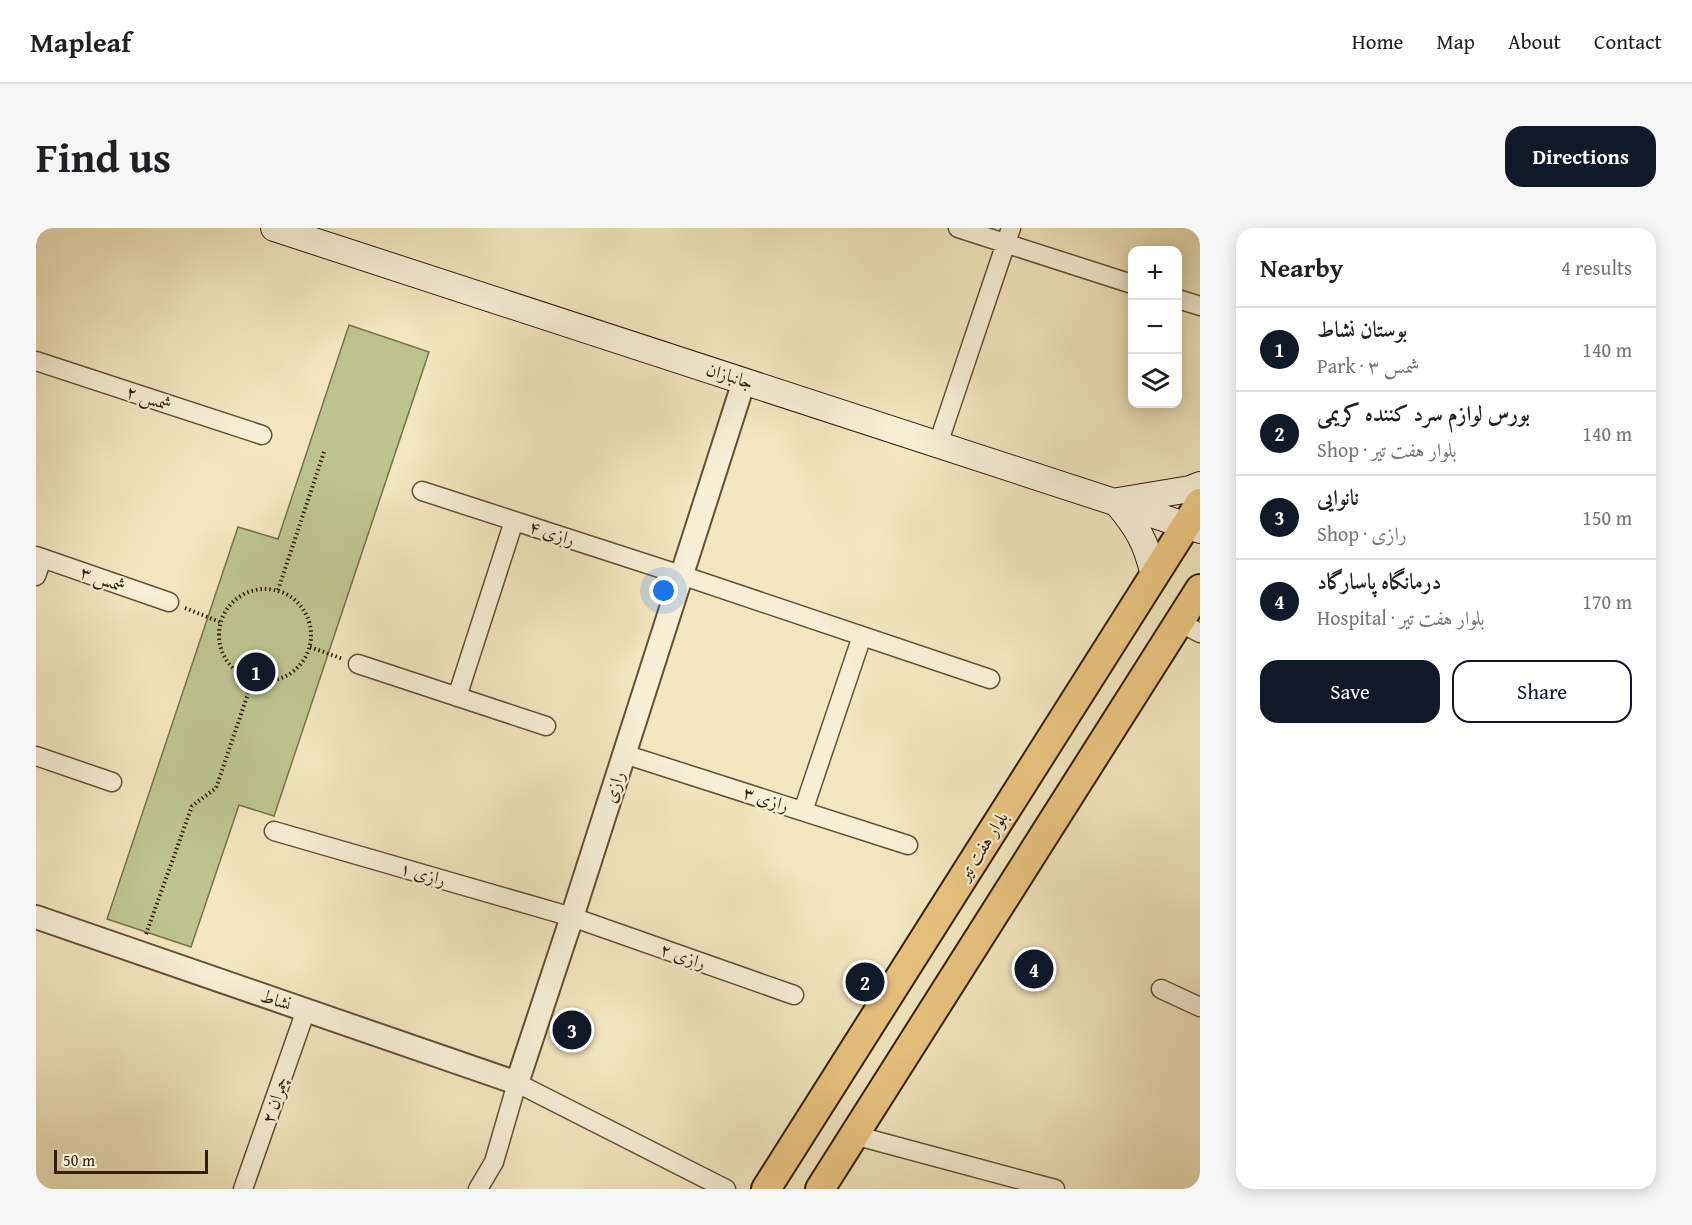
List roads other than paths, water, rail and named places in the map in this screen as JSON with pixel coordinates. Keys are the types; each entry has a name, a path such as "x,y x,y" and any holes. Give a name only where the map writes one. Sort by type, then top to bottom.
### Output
{"main road":[{"name":"جانبازان","path":"274,228 315,234 744,381 1116,502 1195,519"},
{"path":"1116,502 1190,489 1200,484"},
{"path":"1116,502 1143,538 1154,575"},
{"name":"بلوار هفت تیر","path":"766,1189 1154,575 1195,519"},
{"path":"820,1189 1190,628 1200,589"}],"street":[{"path":"958,228 1008,236 1128,282"},
{"path":"938,444 1008,236"},
{"path":"1181,300 1200,306"},
{"name":"شمس ۲","path":"36,361 262,435"},
{"name":"رازی","path":"478,1189 494,1162 517,1083 744,381"},
{"name":"رازی ۴","path":"422,491 990,679"},
{"path":"457,696 514,521"},
{"path":"36,576 39,557"},
{"name":"شمس ۳","path":"39,557 169,602"},
{"path":"803,811 862,636"},
{"path":"358,664 546,726"},
{"name":"رازی ۳","path":"624,754 908,845"},
{"path":"36,756 112,782"},
{"name":"رازی ۱","path":"274,831 572,917"},
{"name":"نشاط","path":"36,917 517,1083"},
{"name":"رازی ۲","path":"572,917 794,995"},
{"path":"1161,989 1200,1007"},
{"name":"چمران ۲","path":"243,1189 306,1010"},
{"path":"517,1083 726,1189"},
{"path":"854,1135 1055,1189"}],"place":[{"name":"بوستان نشاط","path":"256,672"},
{"name":"درمانگاه پاسارگاد","path":"1034,969"},
{"name":"بورس لوازم سرد کننده کریمی","path":"865,982"},
{"name":"نانوایی","path":"572,1030"}]}
